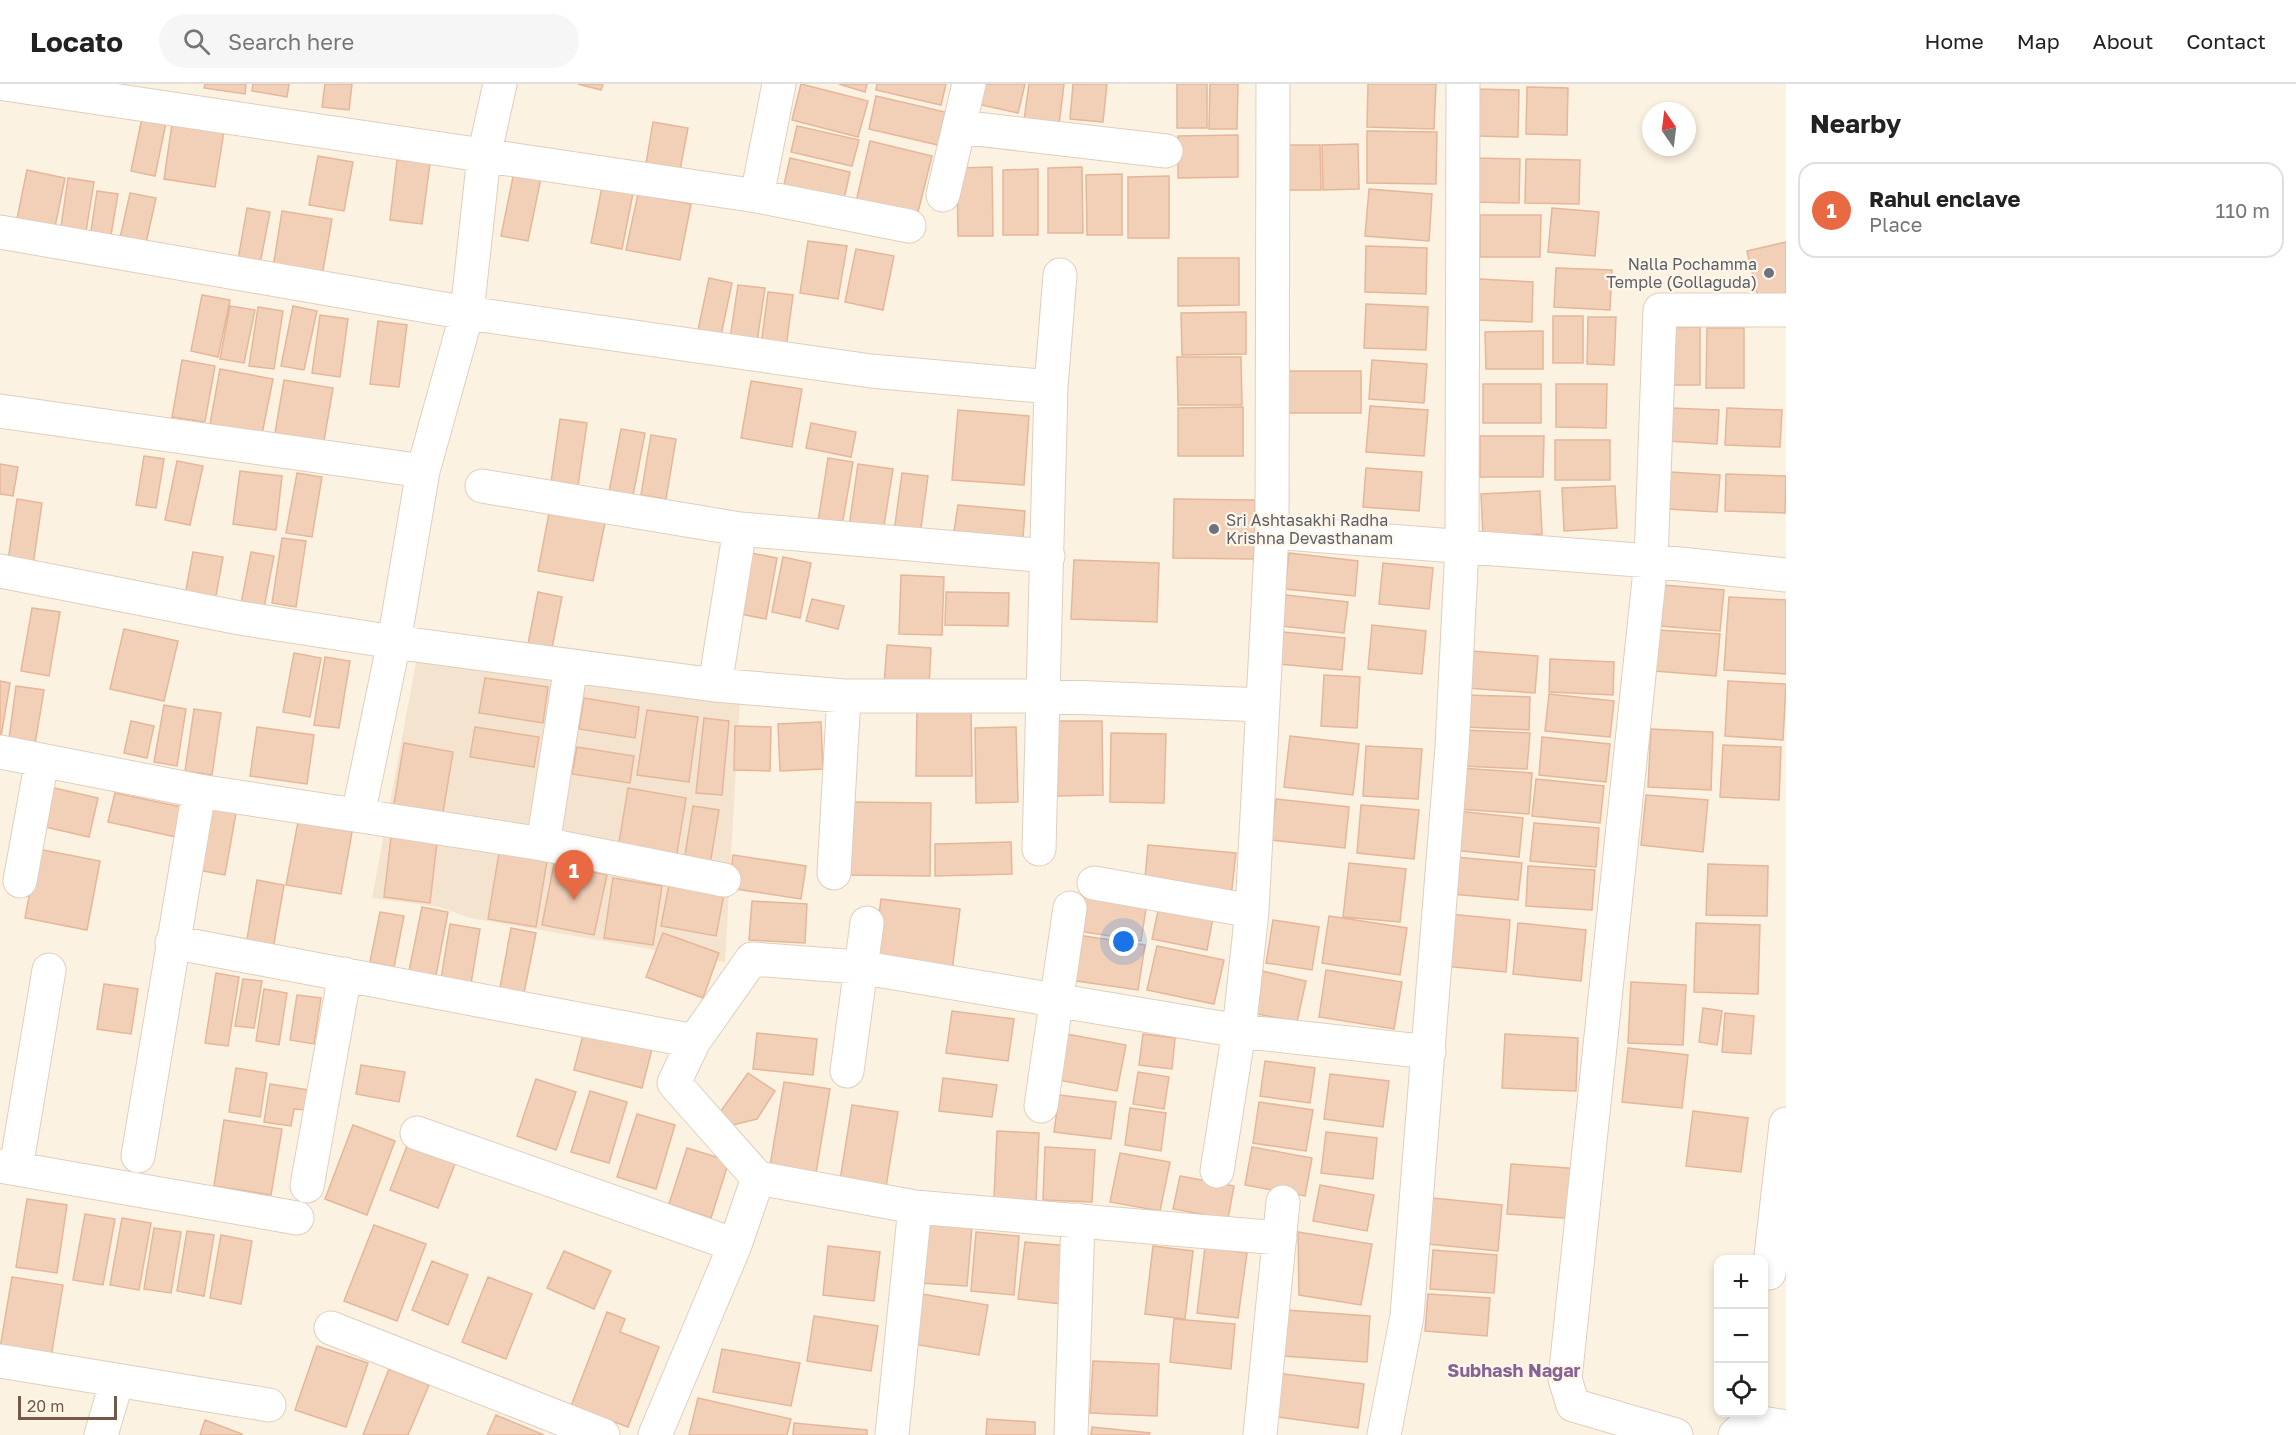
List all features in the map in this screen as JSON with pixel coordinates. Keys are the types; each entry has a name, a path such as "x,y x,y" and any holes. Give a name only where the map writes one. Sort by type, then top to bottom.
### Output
{"street":[{"path":"5,84 757,196 909,226"},
{"path":"375,817 394,642 423,471 467,313 484,156 500,84"},
{"path":"757,196 779,84"},
{"path":"943,195 969,84"},
{"path":"1217,1171 1239,1031 1252,911 1272,532 1273,84"},
{"path":"1384,1435 1407,1316 1452,747 1462,548 1463,84"},
{"path":"960,127 1166,150"},
{"path":"0,232 467,313 871,371 1051,387"},
{"path":"1039,849 1051,387 1060,275"},
{"path":"1676,1435 1573,1406 1565,1379 1651,561 1660,310 1786,310"},
{"path":"0,411 423,471"},
{"path":"482,486 740,529 1048,556"},
{"path":"715,685 740,529"},
{"path":"1272,532 1651,561 1786,575"},
{"path":"0,571 240,618 394,642 715,685 844,696 1044,696 1263,705"},
{"path":"543,844 572,666"},
{"path":"834,873 844,696"},
{"path":"0,752 200,791 543,844 724,880"},
{"path":"20,881 42,760"},
{"path":"138,1156 172,942 200,791"},
{"path":"1094,883 1252,911"},
{"path":"1041,1106 1070,909"},
{"path":"847,1071 859,967 867,923"},
{"path":"172,942 694,1041"},
{"path":"1280,1238 915,1207 758,1178 674,1083 694,1041 752,959 859,967 1239,1031 1429,1052"},
{"path":"49,969 8,1167 297,1218"},
{"path":"307,1186 345,974"},
{"path":"1769,1273 1781,1224 1786,1124"},
{"path":"417,1133 735,1245"},
{"path":"655,1435 735,1245 758,1178"},
{"path":"1260,1435 1283,1202"},
{"path":"892,1435 915,1207"},
{"path":"1071,1435 1078,1220"},
{"path":"331,1328 603,1435"},
{"path":"0,1361 269,1406"},
{"path":"101,1435 117,1381"},
{"path":"1735,1435 1750,1421 1786,1427"}],"shaded area":[{"path":"421,636 740,699 725,962 470,918 440,907 372,898"}],"building":[{"path":"205,84 246,84 245,94 204,88"},
{"path":"253,84 289,84 287,97 252,91"},
{"path":"325,84 352,84 349,110 322,107"},
{"path":"578,84 603,84 601,90"},
{"path":"801,84 868,101 858,137 792,120"},
{"path":"839,84 867,84 865,92"},
{"path":"877,84 946,84 941,105 876,90"},
{"path":"982,84 1025,84 1018,113 977,104"},
{"path":"1029,84 1064,84 1059,125 1024,120"},
{"path":"1073,84 1107,84 1103,122 1070,119"},
{"path":"1177,84 1207,84 1207,128 1177,128"},
{"path":"1210,84 1238,84 1237,129 1209,129"},
{"path":"1368,84 1436,84 1434,129 1367,127"},
{"path":"1527,87 1568,88 1567,135 1526,134"},
{"path":"1475,89 1519,90 1518,137 1474,136"},
{"path":"876,96 945,112 938,145 869,129"},
{"path":"143,113 167,118 155,176 131,171"},
{"path":"173,117 225,125 215,187 164,179"},
{"path":"653,122 688,128 680,170 646,164"},
{"path":"797,126 859,140 852,166 791,152"},
{"path":"1367,131 1437,132 1436,184 1367,183"},
{"path":"1238,135 1238,177 1178,178 1178,136"},
{"path":"870,141 932,156 917,216 856,202"},
{"path":"1358,144 1359,189 1323,190 1322,145"},
{"path":"1285,145 1320,145 1321,190 1285,190"},
{"path":"318,156 353,162 344,211 309,205"},
{"path":"790,158 850,172 844,199 784,185"},
{"path":"1475,158 1520,159 1519,203 1473,202"},
{"path":"1526,159 1580,160 1579,204 1525,203"},
{"path":"397,160 430,163 422,224 390,220"},
{"path":"992,167 993,236 958,236 957,168"},
{"path":"1082,167 1083,233 1048,233 1048,168"},
{"path":"1038,169 1038,235 1003,235 1003,170"},
{"path":"27,170 65,178 55,227 17,219"},
{"path":"514,172 541,178 528,241 501,236"},
{"path":"1122,174 1122,235 1087,235 1086,175"},
{"path":"1169,176 1169,238 1128,238 1128,177"},
{"path":"68,178 94,182 85,238 60,234"},
{"path":"603,182 634,188 622,249 591,243"},
{"path":"1369,189 1432,194 1429,241 1365,236"},
{"path":"97,191 118,194 110,241 90,238"},
{"path":"130,193 156,198 144,252 118,247"},
{"path":"638,194 691,204 680,260 626,250"},
{"path":"247,208 270,212 260,264 238,260"},
{"path":"1552,208 1599,212 1595,256 1548,252"},
{"path":"282,211 332,219 322,276 273,268"},
{"path":"1480,215 1541,215 1540,257 1480,257"},
{"path":"808,241 847,246 838,299 800,293"},
{"name":"Nalla Pochamma Temple (Gollaguda)","path":"1786,242 1786,295 1759,302 1747,251"},
{"path":"1366,246 1427,248 1426,294 1365,292"},
{"path":"856,249 894,256 883,310 845,302"},
{"path":"1178,258 1239,258 1239,305 1178,306"},
{"path":"1556,268 1612,270 1610,310 1554,307"},
{"path":"709,278 732,283 720,340 697,335"},
{"path":"1479,279 1533,282 1532,322 1477,320"},
{"path":"738,285 765,288 757,342 730,339"},
{"path":"768,292 793,295 786,348 761,345"},
{"path":"202,295 230,300 218,357 191,351"},
{"path":"1366,304 1428,307 1426,350 1364,348"},
{"path":"230,306 255,310 244,363 220,359"},
{"path":"293,306 317,311 304,370 281,366"},
{"path":"258,307 283,311 274,369 249,366"},
{"path":"1246,312 1246,354 1182,355 1181,313"},
{"path":"320,315 348,319 340,377 312,373"},
{"path":"1553,316 1583,316 1583,363 1553,363"},
{"path":"1588,317 1616,317 1614,365 1587,364"},
{"path":"378,321 407,325 399,387 370,384"},
{"path":"1700,327 1700,385 1663,385 1663,328"},
{"path":"1707,328 1744,328 1744,388 1706,388"},
{"path":"1543,331 1543,369 1486,369 1485,332"},
{"path":"1177,357 1241,357 1242,405 1178,405"},
{"path":"182,360 215,366 205,422 172,417"},
{"path":"1372,360 1427,364 1424,403 1369,399"},
{"path":"220,369 273,379 262,434 210,424"},
{"path":"1288,371 1361,371 1361,413 1288,413"},
{"path":"284,380 333,388 324,441 275,433"},
{"path":"751,381 802,389 792,447 741,438"},
{"path":"1483,384 1541,384 1541,423 1483,423"},
{"path":"1556,384 1607,384 1606,428 1556,427"},
{"path":"1370,406 1428,410 1424,456 1366,452"},
{"path":"1243,407 1243,456 1178,456 1178,408"},
{"path":"1670,408 1719,410 1717,444 1668,441"},
{"path":"1727,408 1782,410 1780,447 1725,445"},
{"path":"958,410 1029,416 1024,485 952,480"},
{"path":"560,419 587,423 578,486 551,482"},
{"path":"811,423 856,432 851,457 806,448"},
{"path":"621,429 645,433 633,496 609,492"},
{"path":"651,435 676,439 666,499 641,495"},
{"path":"1480,436 1544,436 1543,477 1480,477"},
{"path":"1555,440 1610,440 1610,480 1555,480"},
{"path":"144,456 164,459 156,508 136,505"},
{"path":"828,458 853,462 842,526 818,522"},
{"path":"177,461 203,466 190,525 165,520"},
{"path":"0,464 18,467 13,496 0,494"},
{"path":"858,464 893,469 883,532 849,527"},
{"path":"1366,468 1422,472 1419,511 1363,507"},
{"path":"240,471 282,476 276,530 233,524"},
{"path":"1670,472 1720,475 1717,512 1668,509"},
{"path":"297,473 322,477 312,537 286,533"},
{"path":"902,473 928,476 920,535 894,532"},
{"path":"1726,474 1786,476 1785,513 1725,511"},
{"path":"1615,486 1617,528 1564,531 1562,488"},
{"path":"1540,491 1542,534 1483,537 1481,494"},
{"path":"17,499 42,503 33,565 8,561"},
{"name":"Sri Ashtasakhi Radha Krishna Devasthanam","path":"1174,499 1255,500 1254,559 1173,558"},
{"path":"958,505 1025,511 1023,538 954,531"},
{"path":"550,508 606,518 593,581 538,571"},
{"path":"282,538 306,541 296,607 272,603"},
{"path":"193,552 223,557 215,601 185,595"},
{"path":"251,552 274,556 263,613 240,609"},
{"path":"751,553 777,558 766,619 740,614"},
{"path":"1289,553 1358,561 1355,596 1285,589"},
{"path":"783,557 811,563 800,618 772,612"},
{"path":"1074,560 1159,563 1157,622 1071,619"},
{"path":"1383,563 1433,568 1429,609 1379,604"},
{"path":"901,575 944,577 942,635 899,634"},
{"path":"1663,585 1724,590 1720,631 1660,626"},
{"path":"538,592 562,597 552,648 528,644"},
{"path":"946,592 1009,593 1008,626 945,625"},
{"path":"1286,595 1348,602 1344,633 1282,626"},
{"path":"1729,597 1786,600 1786,674 1724,670"},
{"path":"812,599 844,606 838,629 806,621"},
{"path":"32,608 60,612 49,676 21,671"},
{"path":"1372,625 1426,631 1422,674 1368,669"},
{"path":"124,629 178,641 164,701 110,689"},
{"path":"1658,630 1720,634 1716,676 1655,671"},
{"path":"1283,632 1345,638 1342,670 1279,664"},
{"path":"887,645 931,648 929,687 884,685"},
{"path":"1470,651 1538,656 1535,693 1467,688"},
{"path":"294,653 321,658 310,717 283,712"},
{"path":"325,657 350,661 339,728 314,725"},
{"path":"1550,659 1614,662 1613,695 1549,692"},
{"path":"1324,675 1360,677 1357,728 1321,726"},
{"path":"485,678 548,687 543,723 479,713"},
{"path":"0,681 10,683 0,743"},
{"path":"1728,681 1786,684 1783,740 1725,736"},
{"path":"16,686 44,690 34,750 8,746"},
{"path":"1549,694 1614,701 1610,737 1545,731"},
{"path":"1467,695 1530,697 1529,730 1466,727"},
{"path":"584,698 639,707 635,738 579,729"},
{"path":"164,705 186,709 177,766 154,762"},
{"path":"917,708 971,710 972,776 916,776"},
{"path":"194,709 221,713 212,775 185,771"},
{"path":"647,710 698,717 689,782 637,775"},
{"path":"704,718 729,721 722,795 696,793"},
{"path":"131,721 154,726 147,758 124,753"},
{"path":"1057,721 1102,721 1103,795 1057,796"},
{"path":"821,722 823,769 780,771 778,724"},
{"path":"735,726 771,727 770,771 734,770"},
{"path":"257,727 314,735 307,784 250,776"},
{"path":"475,727 539,737 534,767 470,757"},
{"path":"1016,727 1018,802 976,803 975,728"},
{"path":"1651,729 1713,732 1711,790 1648,787"},
{"path":"1463,730 1530,733 1527,769 1461,766"},
{"path":"1111,733 1166,734 1164,803 1110,802"},
{"path":"1290,736 1359,744 1353,795 1284,787"},
{"path":"1542,737 1610,744 1606,782 1539,775"},
{"path":"404,743 453,752 442,818 393,810"},
{"path":"1723,745 1781,747 1779,800 1720,797"},
{"path":"1366,746 1422,749 1418,799 1363,796"},
{"path":"577,747 634,756 630,783 572,774"},
{"path":"1460,768 1532,773 1529,814 1457,809"},
{"path":"1536,779 1604,786 1600,823 1532,816"},
{"path":"50,787 98,798 89,837 41,826"},
{"path":"628,788 686,798 676,859 618,849"},
{"path":"115,793 182,807 176,837 108,822"},
{"path":"1646,795 1708,800 1703,852 1641,845"},
{"path":"1276,799 1349,807 1345,848 1271,840"},
{"path":"849,802 931,803 930,876 848,875"},
{"path":"1361,805 1419,810 1414,859 1357,853"},
{"path":"693,806 719,810 710,865 684,861"},
{"path":"208,808 236,813 225,875 197,870"},
{"path":"1457,811 1523,818 1519,857 1453,850"},
{"path":"298,822 352,832 341,894 286,885"},
{"path":"1534,823 1599,828 1596,867 1530,861"},
{"path":"391,837 437,842 430,903 384,897"},
{"path":"1011,842 1012,874 935,876 935,844"},
{"path":"1148,845 1236,853 1231,897 1144,889"},
{"path":"38,849 100,861 87,930 25,918"},
{"path":"499,853 547,861 536,927 488,919"},
{"path":"733,855 806,866 801,899 729,888"},
{"path":"1455,857 1522,863 1518,900 1452,894"},
{"path":"1349,863 1406,869 1400,922 1343,917"},
{"path":"554,864 607,875 594,935 542,925"},
{"path":"1708,864 1768,866 1767,916 1706,915"},
{"path":"1528,866 1595,870 1592,910 1526,906"},
{"path":"613,878 662,886 653,945 604,938"},
{"path":"257,880 284,885 273,949 246,945"},
{"path":"669,885 724,894 716,936 661,926"},
{"path":"1085,891 1147,902 1141,941 1078,931"},
{"path":"881,899 960,909 952,971 873,961"},
{"path":"752,901 807,904 805,943 749,940"},
{"path":"1160,902 1214,912 1207,950 1152,939"},
{"path":"422,907 448,912 435,981 408,976"},
{"path":"380,912 404,916 394,967 370,962"},
{"path":"1449,914 1510,920 1506,972 1444,966"},
{"path":"1329,916 1407,928 1400,975 1322,963"},
{"path":"1273,920 1319,927 1312,970 1266,963"},
{"path":"1518,923 1586,930 1581,981 1513,974"},
{"path":"1696,923 1760,925 1758,994 1694,992"},
{"path":"450,924 480,929 470,990 440,985"},
{"path":"511,928 536,933 524,993 500,988"},
{"path":"663,933 719,953 703,998 646,977"},
{"path":"1077,935 1145,945 1138,990 1070,980"},
{"path":"1157,946 1224,960 1214,1004 1147,990"},
{"path":"1258,970 1306,981 1297,1022 1248,1012"},
{"path":"1326,970 1402,982 1394,1029 1319,1017"},
{"path":"216,973 239,977 228,1046 205,1043"},
{"path":"243,979 262,981 254,1028 235,1026"},
{"path":"1631,982 1686,985 1683,1045 1628,1043"},
{"path":"104,984 138,989 131,1034 97,1029"},
{"path":"264,989 287,993 279,1045 256,1041"},
{"path":"297,995 321,998 314,1044 290,1040"},
{"path":"1703,1008 1722,1011 1717,1045 1699,1042"},
{"path":"952,1011 1014,1019 1008,1061 946,1053"},
{"path":"1725,1013 1754,1016 1751,1054 1722,1052"},
{"path":"584,1031 652,1049 642,1088 574,1070"},
{"path":"757,1033 817,1039 813,1075 753,1069"},
{"path":"1067,1034 1126,1045 1117,1091 1058,1080"},
{"path":"1143,1034 1175,1038 1172,1069 1139,1065"},
{"path":"1505,1034 1578,1038 1576,1091 1502,1088"},
{"path":"1628,1048 1688,1055 1682,1108 1622,1102"},
{"path":"1265,1061 1315,1068 1310,1103 1260,1096"},
{"path":"361,1065 405,1072 399,1102 356,1094"},
{"path":"236,1068 267,1073 260,1117 229,1112"},
{"path":"1138,1072 1169,1077 1164,1109 1133,1104"},
{"path":"748,1073 775,1091 757,1119 733,1125 718,1115"},
{"path":"1330,1074 1389,1081 1383,1127 1324,1119"},
{"path":"943,1078 997,1085 992,1117 939,1111"},
{"path":"536,1079 576,1092 556,1150 517,1136"},
{"path":"784,1082 830,1089 816,1173 770,1166"},
{"path":"270,1084 310,1090 306,1110 294,1109 291,1126 264,1122"},
{"path":"590,1091 627,1102 609,1163 571,1152"},
{"path":"1059,1095 1116,1102 1111,1139 1054,1132"},
{"path":"1259,1102 1313,1110 1306,1151 1253,1143"},
{"path":"852,1105 898,1112 886,1187 840,1180"},
{"path":"1130,1108 1166,1113 1161,1151 1125,1145"},
{"path":"1693,1111 1748,1118 1741,1172 1686,1166"},
{"path":"637,1114 675,1125 656,1189 617,1177"},
{"path":"224,1120 282,1129 271,1195 214,1186"},
{"path":"353,1125 395,1141 367,1215 325,1199"},
{"path":"997,1131 1039,1133 1036,1201 994,1199"},
{"path":"1326,1132 1377,1138 1373,1179 1321,1173"},
{"path":"407,1146 455,1164 438,1208 390,1190"},
{"path":"1045,1147 1095,1150 1092,1202 1043,1200"},
{"path":"1252,1147 1312,1158 1305,1196 1245,1185"},
{"path":"687,1148 729,1161 711,1218 669,1204"},
{"path":"1120,1153 1170,1162 1160,1211 1110,1202"},
{"path":"1511,1164 1582,1169 1578,1219 1507,1214"},
{"path":"1180,1176 1234,1186 1228,1219 1173,1209"},
{"path":"1320,1185 1374,1195 1367,1231 1313,1221"},
{"path":"1432,1198 1502,1205 1498,1251 1428,1244"},
{"path":"27,1199 67,1205 57,1273 16,1267"},
{"path":"85,1214 115,1219 103,1285 73,1280"},
{"path":"122,1218 151,1223 139,1290 110,1285"},
{"path":"925,1223 972,1227 967,1286 919,1283"},
{"path":"374,1225 426,1244 397,1321 344,1301"},
{"path":"154,1228 181,1232 171,1293 144,1289"},
{"path":"187,1231 214,1235 204,1296 177,1291"},
{"path":"976,1232 1019,1236 1014,1295 971,1291"},
{"path":"1298,1232 1372,1244 1361,1305 1299,1295"},
{"path":"221,1235 252,1241 241,1304 210,1298"},
{"path":"1025,1242 1068,1246 1061,1304 1018,1299"},
{"path":"828,1246 880,1252 874,1301 823,1295"},
{"path":"1153,1246 1193,1251 1185,1319 1145,1314"},
{"path":"1205,1247 1247,1253 1238,1318 1197,1313"},
{"path":"1433,1250 1497,1255 1494,1293 1430,1289"},
{"path":"564,1251 611,1271 594,1309 547,1288"},
{"path":"432,1261 468,1275 448,1325 412,1310"},
{"path":"12,1277 63,1285 51,1357 0,1348"},
{"path":"488,1277 532,1294 506,1359 462,1342"},
{"path":"922,1294 988,1305 979,1355 913,1344"},
{"path":"1428,1294 1490,1298 1487,1336 1425,1331"},
{"path":"1286,1310 1370,1316 1367,1362 1283,1356"},
{"path":"607,1312 625,1319 620,1332 659,1347 628,1427 571,1406"},
{"path":"814,1316 878,1326 871,1371 807,1361"},
{"path":"1174,1319 1235,1324 1231,1369 1170,1362"},
{"path":"317,1346 368,1363 346,1427 295,1410"},
{"path":"722,1349 800,1363 791,1406 713,1392"},
{"path":"1093,1361 1159,1364 1157,1416 1090,1413"},
{"path":"389,1369 429,1385 408,1435 363,1435"},
{"path":"1276,1373 1364,1384 1358,1428 1271,1416"},
{"path":"698,1398 791,1419 787,1435 689,1435"},
{"path":"496,1415 544,1435 487,1435"},
{"path":"987,1419 1035,1422 1035,1435 986,1435"},
{"path":"205,1420 242,1434 242,1435 200,1435"},
{"path":"794,1423 867,1430 867,1435 793,1435"},
{"path":"1092,1427 1150,1433 1149,1435 1091,1435"}],"place":[{"name":"Nalla Pochamma Temple (Gollaguda)","path":"1769,273"},
{"name":"Sri Ashtasakhi Radha Krishna Devasthanam","path":"1214,529"},
{"name":"Rahul enclave","path":"574,900"}],"district":[{"name":"Subhash Nagar","path":"1514,1370"}]}
